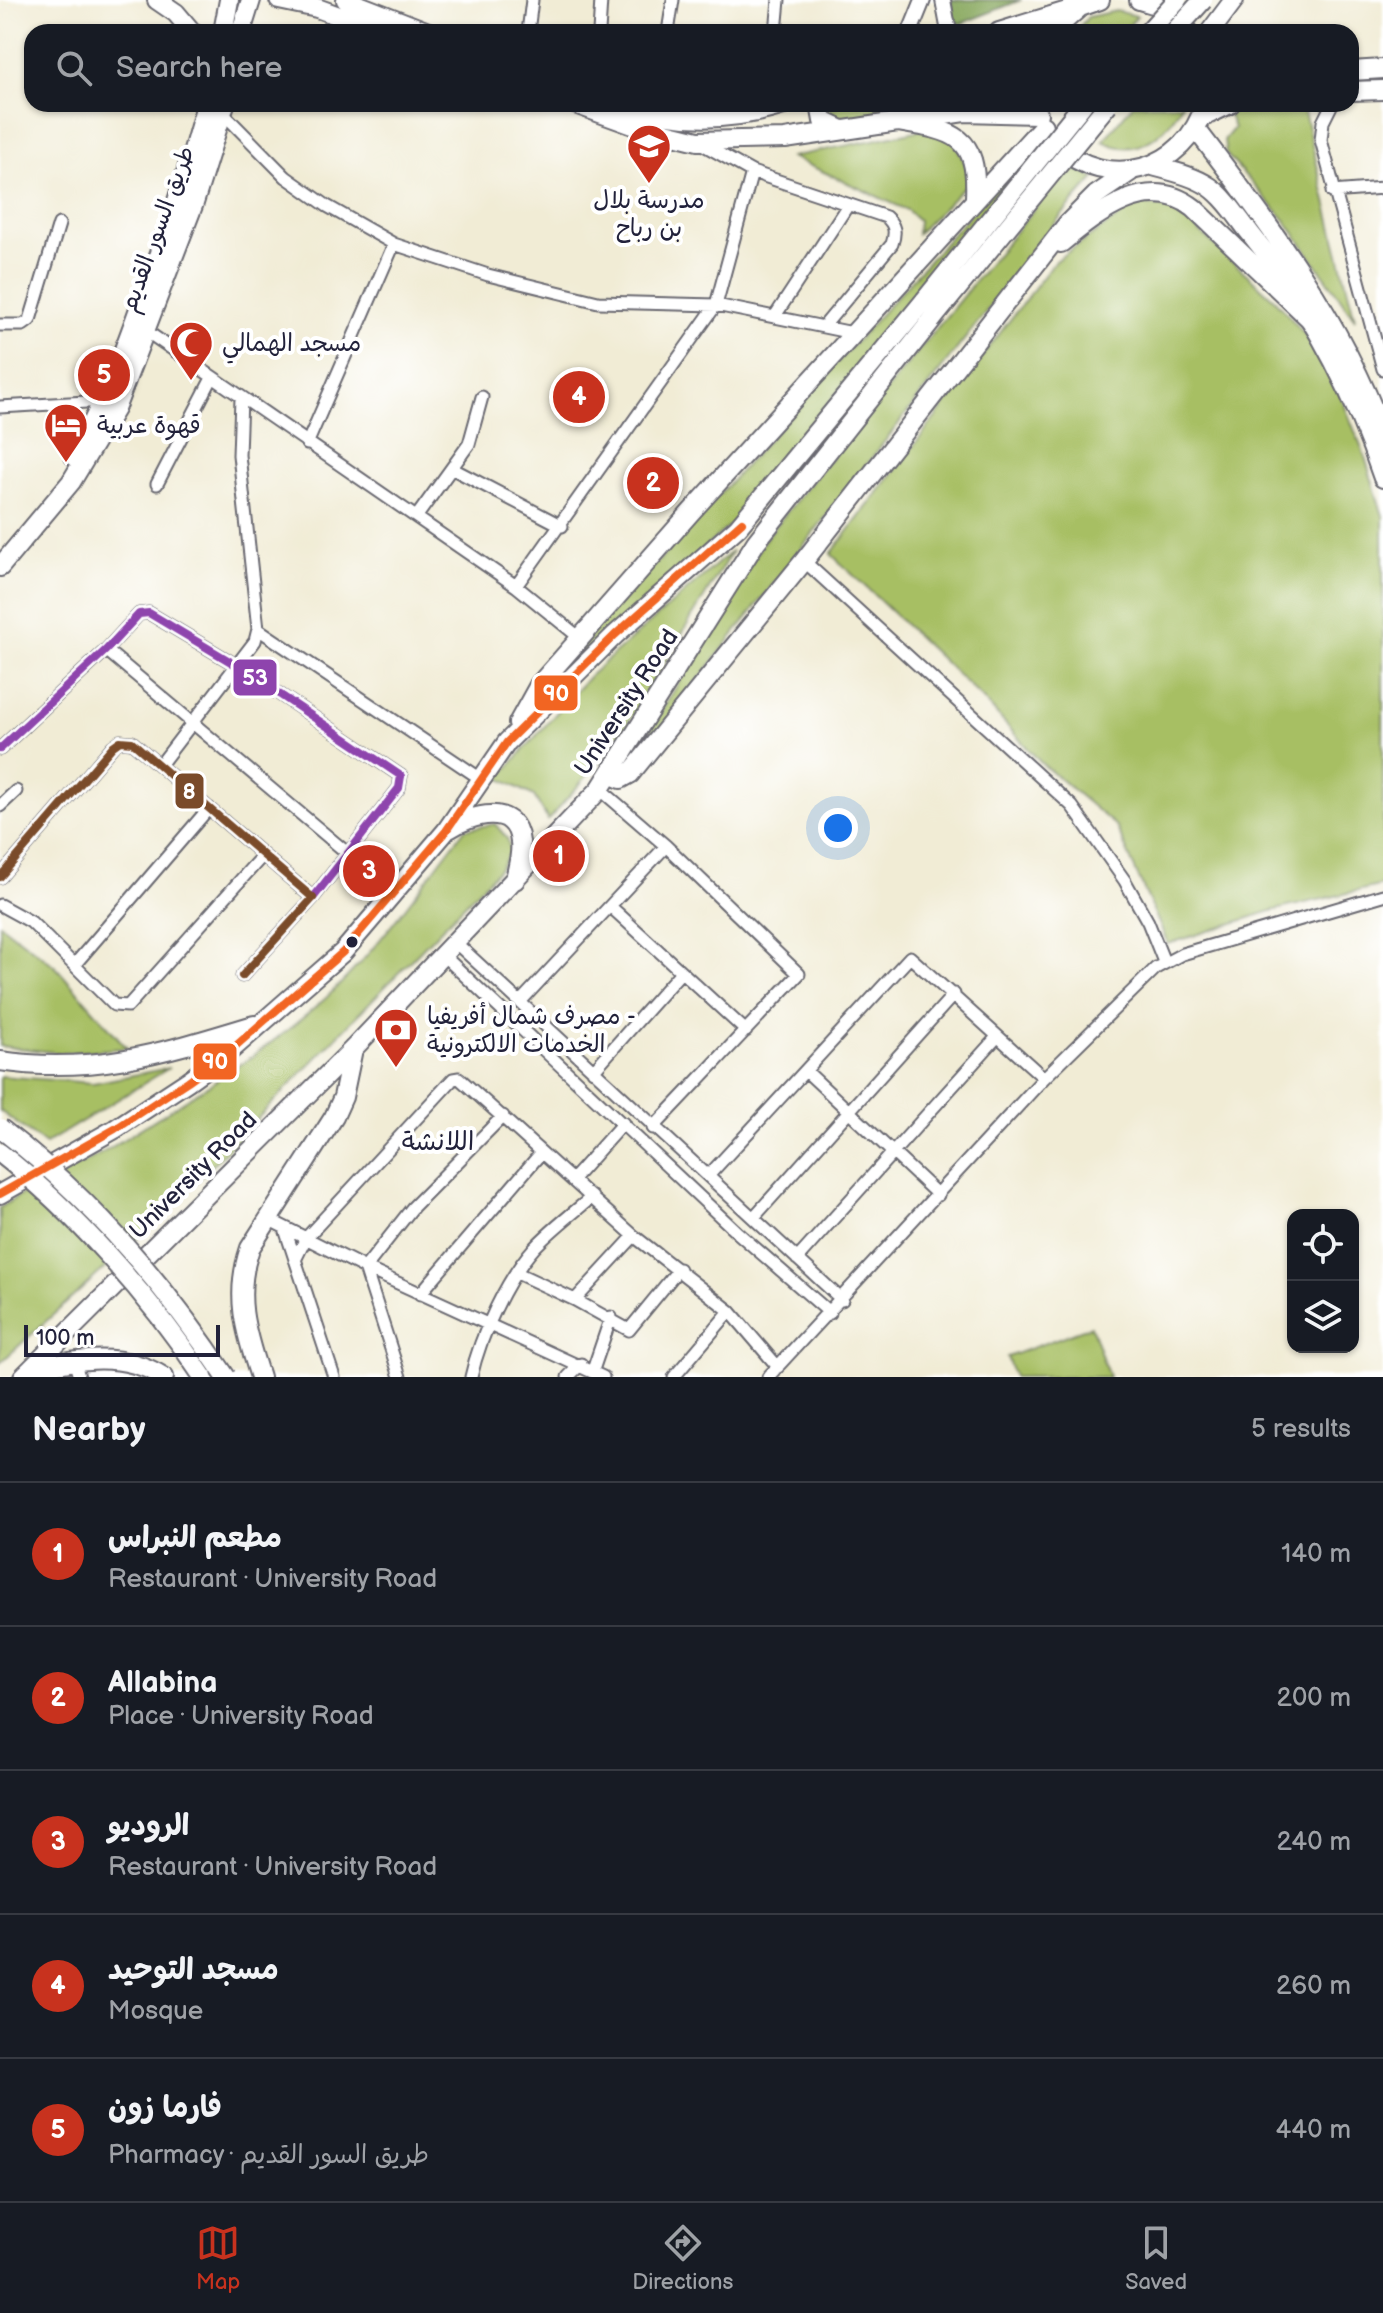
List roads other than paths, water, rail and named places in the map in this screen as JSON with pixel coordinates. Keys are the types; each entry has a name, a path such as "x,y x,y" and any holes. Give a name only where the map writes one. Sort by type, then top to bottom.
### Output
{"main road":[{"path":"157,0 185,24"},
{"path":"224,24 229,0"},
{"path":"244,24 251,0"},
{"path":"279,0 317,8 360,24"},
{"path":"346,0 408,24"},
{"path":"1025,24 1100,0"},
{"path":"1139,0 1159,6 1180,24"},
{"path":"1155,24 1177,0"},
{"path":"1181,24 1203,0"},
{"path":"1216,24 1234,0"},
{"path":"1061,24 1080,7"},
{"path":"1359,70 1383,69"},
{"path":"1359,91 1383,90"},
{"name":"طريق السور القديم","path":"0,550 61,479 104,401 216,112"},
{"name":"طريق السور القديم","path":"0,567 92,451 115,409 194,203 217,112"},
{"path":"597,112 633,125 698,141 744,142 964,112 1039,115"},
{"path":"653,112 678,118 708,118 742,112"},
{"path":"821,112 823,121 842,130"},
{"name":"University Road","path":"27,1373 450,950 606,782 756,542 1077,112"},
{"name":"University Road","path":"0,1194 115,1129 231,1050 343,952 446,831 507,742 615,635 738,527 1101,112"},
{"path":"1039,115 1058,147 1079,163 1104,171 1130,172 1153,166 1177,151 1201,117 1347,347 1383,434"},
{"path":"507,742 539,685 975,197 1039,115"},
{"path":"898,122 944,131 967,145 976,169 975,197"},
{"path":"1153,166 1193,179 1214,191 1262,248 1313,322 1358,410 1383,478"},
{"path":"606,782 630,774 804,561 1028,271 1096,195 1130,172"},
{"path":"1028,271 1103,212 1133,196 1160,193 1175,196 1194,208 1313,322"},
{"path":"446,831 476,815 500,815 514,826 521,840 515,880"},
{"path":"0,1061 70,1068 105,1065 138,1060 260,1023"},
{"path":"260,1377 245,1331 240,1283 250,1248 334,1117 353,1049"},
{"path":"0,1128 109,1225 154,1277 226,1377"},
{"path":"0,1153 50,1196 88,1236 185,1349 203,1377"},
{"path":"27,1373 77,1369 107,1358 136,1363 164,1377"}],"street":[{"path":"529,24 532,0"},
{"path":"600,24 601,0"},
{"path":"669,24 673,0"},
{"path":"777,24 779,0"},
{"path":"913,24 923,0"},
{"path":"943,0 948,24"},
{"path":"223,112 286,177 327,206 394,244 488,275 598,302 716,305 853,333"},
{"path":"1329,112 1321,133 1332,192 1383,369"},
{"path":"698,141 752,172 886,217 892,223 895,233 892,244 824,326"},
{"path":"516,586 562,526 716,305 752,172"},
{"path":"1332,192 1383,188"},
{"path":"775,316 848,205"},
{"path":"0,325 23,325 30,320 59,224"},
{"path":"307,444 394,244"},
{"path":"146,331 516,586 580,638"},
{"path":"157,484 212,378"},
{"path":"417,516 453,469 474,432 482,397"},
{"path":"160,765 255,641 258,629 239,455 241,398"},
{"path":"0,407 104,401"},
{"path":"453,469 562,526"},
{"path":"804,561 1072,806 1125,881 1164,962"},
{"path":"0,749 143,612 236,665 401,776 399,788 313,898 242,976"},
{"path":"258,629 481,779"},
{"path":"106,650 346,852"},
{"path":"0,877 120,741 132,742 313,898"},
{"path":"606,782 666,846 799,974 653,1128"},
{"path":"0,806 16,791"},
{"path":"76,963 209,808"},
{"path":"520,1002 666,846"},
{"path":"0,905 31,922 76,963 114,1005 128,1006 263,855"},
{"path":"768,1377 1044,1078 1164,962 1383,895"},
{"path":"611,907 746,1031"},
{"path":"450,950 520,1002 842,1300"},
{"path":"450,950 738,1233 830,1313"},
{"path":"709,1175 910,957 1044,1078"},
{"path":"593,1071 681,972"},
{"path":"754,1217 954,994"},
{"path":"797,1259 997,1037"},
{"path":"806,1071 938,1195"},
{"path":"295,1260 306,1238 456,1077 634,1236 730,1311 778,1367"},
{"path":"365,1268 413,1207 503,1116"},
{"path":"573,1179 623,1123"},
{"path":"420,1294 541,1153"},
{"path":"471,1377 503,1294 517,1273 534,1248 592,1197"},
{"path":"268,1219 490,1327 598,1374 611,1317"},
{"path":"285,1229 334,1377"},
{"path":"575,1300 634,1236"},
{"path":"365,1268 400,1377"},
{"path":"517,1273 611,1317 625,1328 635,1326 679,1269"},
{"path":"674,1377 730,1311"},
{"path":"568,1377 581,1364"}],"place":[{"name":"مدرسة بلال بن رباح","path":"649,185"},
{"name":"فارما زون","path":"104,375"},
{"name":"مسجد الهمالي","path":"191,382"},
{"name":"مسجد التوحيد","path":"579,397"},
{"name":"قهوة عربية","path":"66,464"},
{"name":"Allabina","path":"653,483"},
{"name":"مطعم النبراس","path":"559,856"},
{"name":"الروديو","path":"369,871"},
{"name":"مصرف شمال أفريفيا - الخدمات الالكترونية","path":"396,1069"}],"district":[{"name":"اللانشة","path":"438,1141"}]}
